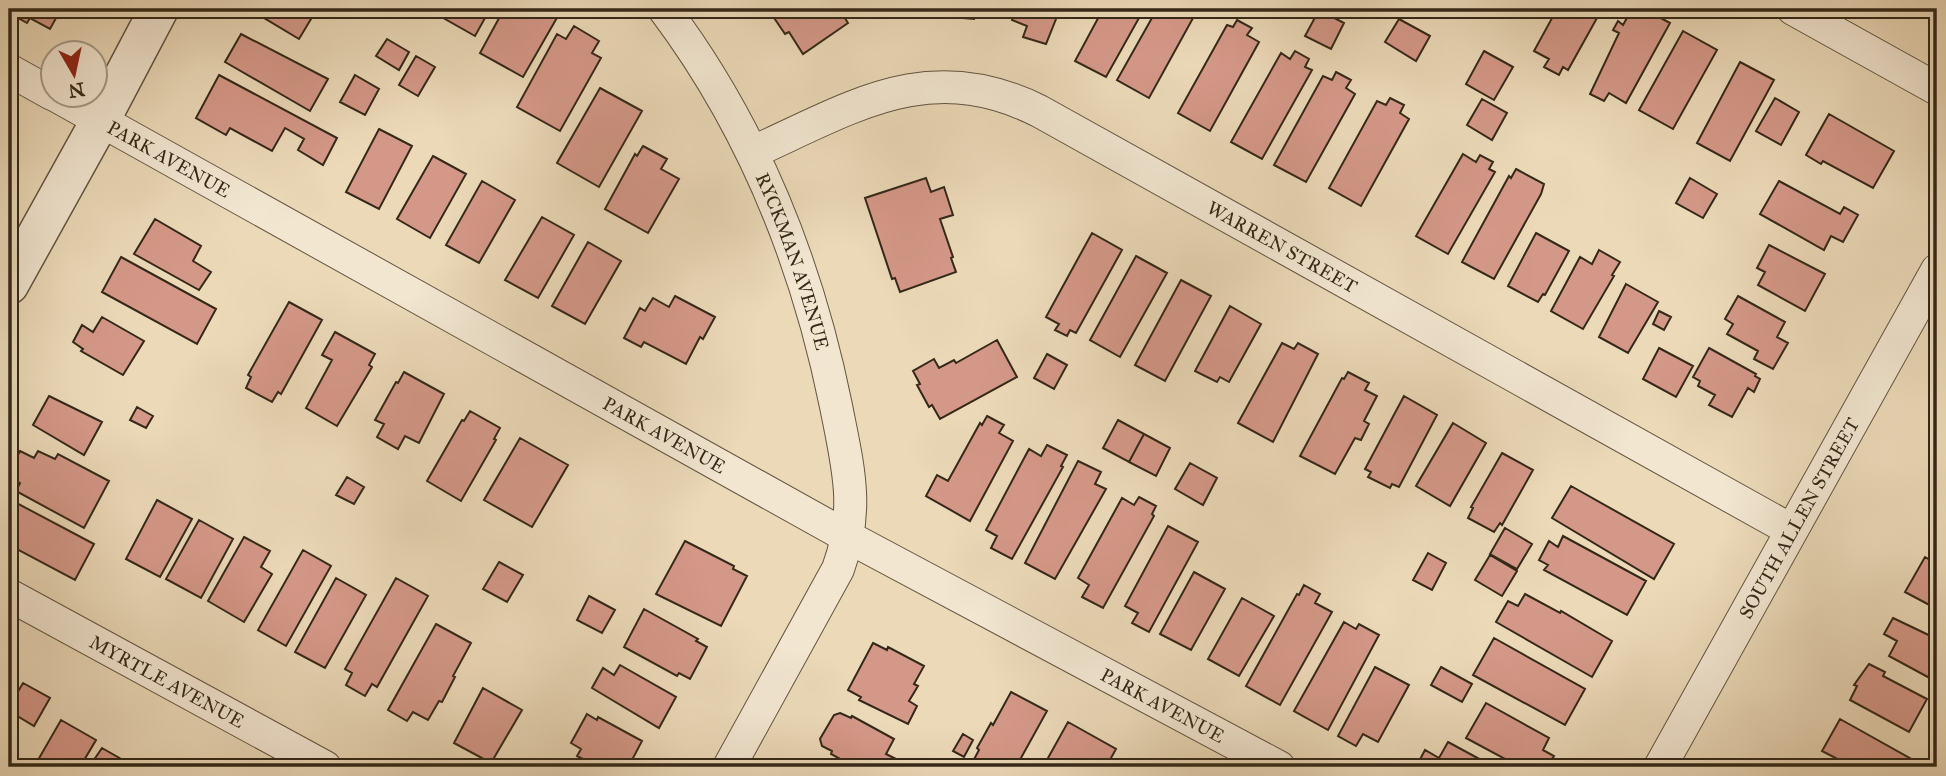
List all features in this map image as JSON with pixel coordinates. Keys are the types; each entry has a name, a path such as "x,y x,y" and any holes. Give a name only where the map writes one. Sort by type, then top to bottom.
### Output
{"street":[{"path":"9,285 159,9"},
{"name":"RYCKMAN AVENUE","path":"664,9 696,52 753,152 799,265 826,356 846,458 851,499 848,537 838,569 729,767"},
{"path":"1793,9 1937,89"},
{"name":"PARK AVENUE","path":"9,70 38,86"},
{"name":"WARREN STREET","path":"753,152 861,104 899,91 920,87 961,87 1001,95 1038,111 1791,530"},
{"name":"PARK AVENUE","path":"77,108 848,537 1279,767"},
{"name":"SOUTH ALLEN STREET","path":"1660,767 1937,270"},
{"name":"MYRTLE AVENUE","path":"9,595 325,767"}],"building":[{"path":"9,9 61,9 50,29 30,18 27,23 9,13"},
{"path":"249,9 317,9 299,39"},
{"path":"490,9 475,36 431,11"},
{"path":"504,9 562,9 523,77 480,53"},
{"path":"768,9 839,9 848,23 803,54 789,32 785,34"},
{"path":"952,9 975,9 974,19 951,17"},
{"path":"1016,9 1060,9 1046,44 1023,37 1027,26 1012,20"},
{"path":"1103,9 1144,9 1106,77 1075,61"},
{"path":"1157,9 1198,9 1149,98 1117,80"},
{"path":"1557,9 1602,9 1568,70 1563,67 1559,75 1544,67 1549,59 1534,51"},
{"path":"1632,9 1644,9 1670,23 1626,103 1609,93 1604,101 1590,94 1619,33 1613,30 1618,21 1623,25"},
{"path":"1319,10 1344,23 1331,49 1305,36"},
{"path":"1399,19 1430,36 1416,61 1385,42"},
{"path":"1237,20 1252,28 1247,35 1259,42 1210,131 1178,113 1227,25 1233,27"},
{"path":"574,26 599,41 592,53 601,58 560,131 517,107 557,34 566,39"},
{"path":"1683,31 1717,50 1673,129 1639,110"},
{"path":"241,34 328,79 310,111 225,62"},
{"path":"387,39 409,52 399,70 376,56"},
{"path":"1295,51 1309,59 1305,67 1312,70 1262,159 1231,142 1281,53 1290,59"},
{"path":"1484,51 1513,67 1494,100 1466,84"},
{"path":"416,56 435,67 418,96 399,85"},
{"path":"1740,62 1774,80 1730,161 1697,143"},
{"path":"1336,72 1351,80 1346,88 1355,94 1306,182 1274,165 1323,76 1332,80"},
{"path":"219,75 337,138 323,165 298,150 304,139 285,128 272,151 230,128 226,135 196,118"},
{"path":"355,75 379,89 365,115 340,102"},
{"path":"600,88 642,111 599,187 557,163"},
{"path":"1390,98 1404,105 1400,113 1409,119 1361,206 1329,188 1377,101 1386,105"},
{"path":"1775,98 1799,112 1781,145 1756,131"},
{"path":"1482,99 1507,113 1492,140 1467,125"},
{"path":"1829,114 1894,151 1873,188 1823,161 1821,164 1806,155"},
{"path":"379,129 412,146 379,209 346,192"},
{"path":"643,146 667,159 661,169 679,179 648,233 605,209 635,154 637,156"},
{"path":"1463,154 1476,162 1480,155 1493,162 1489,169 1495,172 1448,254 1416,236"},
{"path":"433,156 466,174 430,238 397,219"},
{"path":"1516,169 1544,184 1494,279 1462,262 1509,176 1511,178"},
{"path":"926,178 931,192 944,187 953,215 940,219 956,272 900,292 895,278 892,279 865,198"},
{"path":"1690,178 1717,194 1703,218 1676,203"},
{"path":"482,181 515,200 479,263 446,245"},
{"path":"1779,181 1840,214 1844,207 1858,215 1843,242 1831,236 1824,250 1760,214"},
{"path":"542,217 574,235 538,298 505,280"},
{"path":"155,219 201,246 193,261 211,272 199,290 134,254"},
{"path":"1092,233 1122,250 1076,333 1070,330 1067,336 1055,330 1059,324 1046,317"},
{"path":"1536,233 1569,251 1545,295 1543,294 1538,302 1508,286"},
{"path":"588,242 621,261 585,324 552,306"},
{"path":"1769,245 1825,274 1805,311 1758,285 1765,272 1757,268"},
{"path":"1599,250 1620,262 1583,329 1551,311 1580,257 1592,264"},
{"path":"1136,256 1167,273 1120,357 1090,340"},
{"path":"121,257 216,309 197,344 102,292"},
{"path":"1181,280 1211,296 1165,381 1135,365"},
{"path":"1626,284 1658,302 1628,353 1599,337"},
{"path":"675,296 715,317 703,339 700,337 686,364 644,342 641,347 624,338 640,308 645,311 653,298 669,307"},
{"path":"1738,296 1785,322 1777,337 1788,343 1773,369 1754,359 1758,351 1727,334 1733,324 1725,319"},
{"path":"289,302 322,320 281,394 278,392 272,402 246,388 251,377 248,375"},
{"path":"1230,306 1261,324 1229,382 1220,377 1217,382 1195,371"},
{"path":"1659,311 1671,317 1664,330 1653,324"},
{"path":"102,317 144,341 123,375 81,351 83,349 73,342 82,325 93,332"},
{"path":"335,332 375,354 369,365 372,367 337,426 306,408 332,360 322,355"},
{"path":"997,340 1017,377 940,419 932,405 929,407 913,371 934,359 939,368 954,360 956,363"},
{"path":"1282,343 1294,349 1298,343 1318,354 1273,442 1238,423"},
{"path":"1659,348 1693,366 1676,397 1643,379"},
{"path":"1709,348 1756,374 1760,379 1754,392 1748,388 1732,417 1709,405 1715,395 1698,386 1700,381 1693,377"},
{"path":"1047,354 1067,365 1054,389 1034,378"},
{"path":"404,372 444,394 419,443 405,436 398,449 377,437 384,424 375,420"},
{"path":"1348,372 1369,383 1365,390 1377,396 1364,421 1369,424 1361,440 1355,438 1335,474 1300,456 1342,378 1344,379"},
{"path":"49,396 102,422 84,455 33,425"},
{"path":"1404,396 1437,415 1399,487 1392,484 1390,488 1368,477 1371,472 1365,469"},
{"path":"137,407 153,416 146,428 130,420"},
{"path":"470,411 500,428 494,439 496,440 461,501 427,481 462,420 464,421"},
{"path":"987,416 1004,425 999,433 1013,441 970,521 926,496 937,475 948,481 980,423 982,425"},
{"path":"1118,420 1144,434 1129,462 1103,448"},
{"path":"1453,423 1486,443 1450,506 1416,486"},
{"path":"1144,434 1170,448 1156,476 1129,462"},
{"path":"520,438 568,465 532,527 484,500"},
{"path":"1047,445 1067,455 1012,559 991,548 997,536 986,530 1029,449 1041,456"},
{"path":"20,451 34,458 38,451 55,459 58,454 109,481 84,528 16,491 20,483 9,476 9,471"},
{"path":"1502,453 1533,470 1502,525 1500,523 1494,532 1468,518 1473,508 1471,507"},
{"path":"1078,461 1101,472 1095,484 1106,489 1055,579 1025,563"},
{"path":"1190,463 1217,478 1203,505 1175,489"},
{"path":"347,477 364,487 354,504 336,495"},
{"path":"1571,486 1674,544 1654,579 1552,518"},
{"path":"1139,497 1156,506 1152,514 1154,516 1103,608 1082,597 1089,585 1078,578 1122,498 1134,505"},
{"path":"9,499 94,544 75,580 9,545"},
{"path":"157,500 192,519 160,577 126,559"},
{"path":"199,520 233,539 201,598 166,579"},
{"path":"1168,526 1198,542 1149,632 1132,623 1138,613 1125,606"},
{"path":"1505,528 1532,544 1517,569 1490,554"},
{"path":"1563,536 1646,581 1627,615 1544,570 1548,565 1539,560 1549,541 1558,547"},
{"path":"244,537 270,551 261,567 272,574 244,622 208,601"},
{"path":"685,541 734,566 733,569 747,576 721,626 656,594"},
{"path":"303,550 331,566 286,646 258,630"},
{"path":"1428,553 1446,563 1432,590 1413,580"},
{"path":"1490,555 1517,571 1502,596 1475,580"},
{"path":"1925,557 1937,564 1937,609 1905,592"},
{"path":"499,562 523,575 507,602 483,589"},
{"path":"1194,572 1225,589 1191,650 1160,634"},
{"path":"336,578 366,595 325,668 295,652"},
{"path":"396,578 428,596 377,687 372,684 365,696 346,685 352,673 345,669"},
{"path":"1304,585 1320,594 1315,603 1332,612 1280,705 1246,686"},
{"path":"1525,594 1560,613 1561,611 1612,641 1592,677 1496,622 1508,601 1518,606"},
{"path":"589,596 615,610 602,633 577,620"},
{"path":"1242,598 1274,616 1239,676 1208,659"},
{"path":"644,609 698,639 696,641 707,647 690,679 679,673 677,676 624,647"},
{"path":"1893,618 1937,639 1937,682 1889,656 1897,641 1884,634"},
{"path":"1344,622 1356,629 1359,624 1379,635 1328,730 1294,711"},
{"path":"436,624 471,643 442,702 439,701 428,720 413,712 407,721 388,710"},
{"path":"1494,638 1585,689 1565,725 1473,675"},
{"path":"873,643 887,650 888,647 924,666 914,684 918,686 909,701 917,706 908,724 859,700 861,697 848,690"},
{"path":"1869,664 1885,672 1883,676 1927,699 1909,732 1850,700 1857,686 1854,685"},
{"path":"620,665 676,697 659,728 592,688 603,668 614,675"},
{"path":"1375,667 1409,685 1378,742 1363,734 1356,746 1338,736"},
{"path":"1441,667 1472,684 1462,702 1431,685"},
{"path":"23,683 50,698 34,726 9,711"},
{"path":"483,688 522,710 491,763 454,743"},
{"path":"1011,692 1047,711 1016,767 970,767 979,750 977,748"},
{"path":"1486,703 1549,738 1543,750 1554,756 1547,767 1520,767 1466,738"},
{"path":"840,713 851,718 852,716 894,739 886,754 898,760 894,767 855,767 822,746 820,739 834,715"},
{"path":"587,714 597,720 598,717 642,741 633,758 644,764 642,767 598,767 577,756 581,749 571,743"},
{"path":"1840,719 1913,760 1909,767 1853,767 1822,751"},
{"path":"61,720 96,740 80,767 34,767"},
{"path":"1068,722 1116,749 1106,767 1043,767"},
{"path":"963,734 973,740 964,757 953,751"},
{"path":"1448,742 1485,762 1483,767 1416,767 1425,750 1439,758"},
{"path":"102,748 130,764 128,767 89,767"}]}
